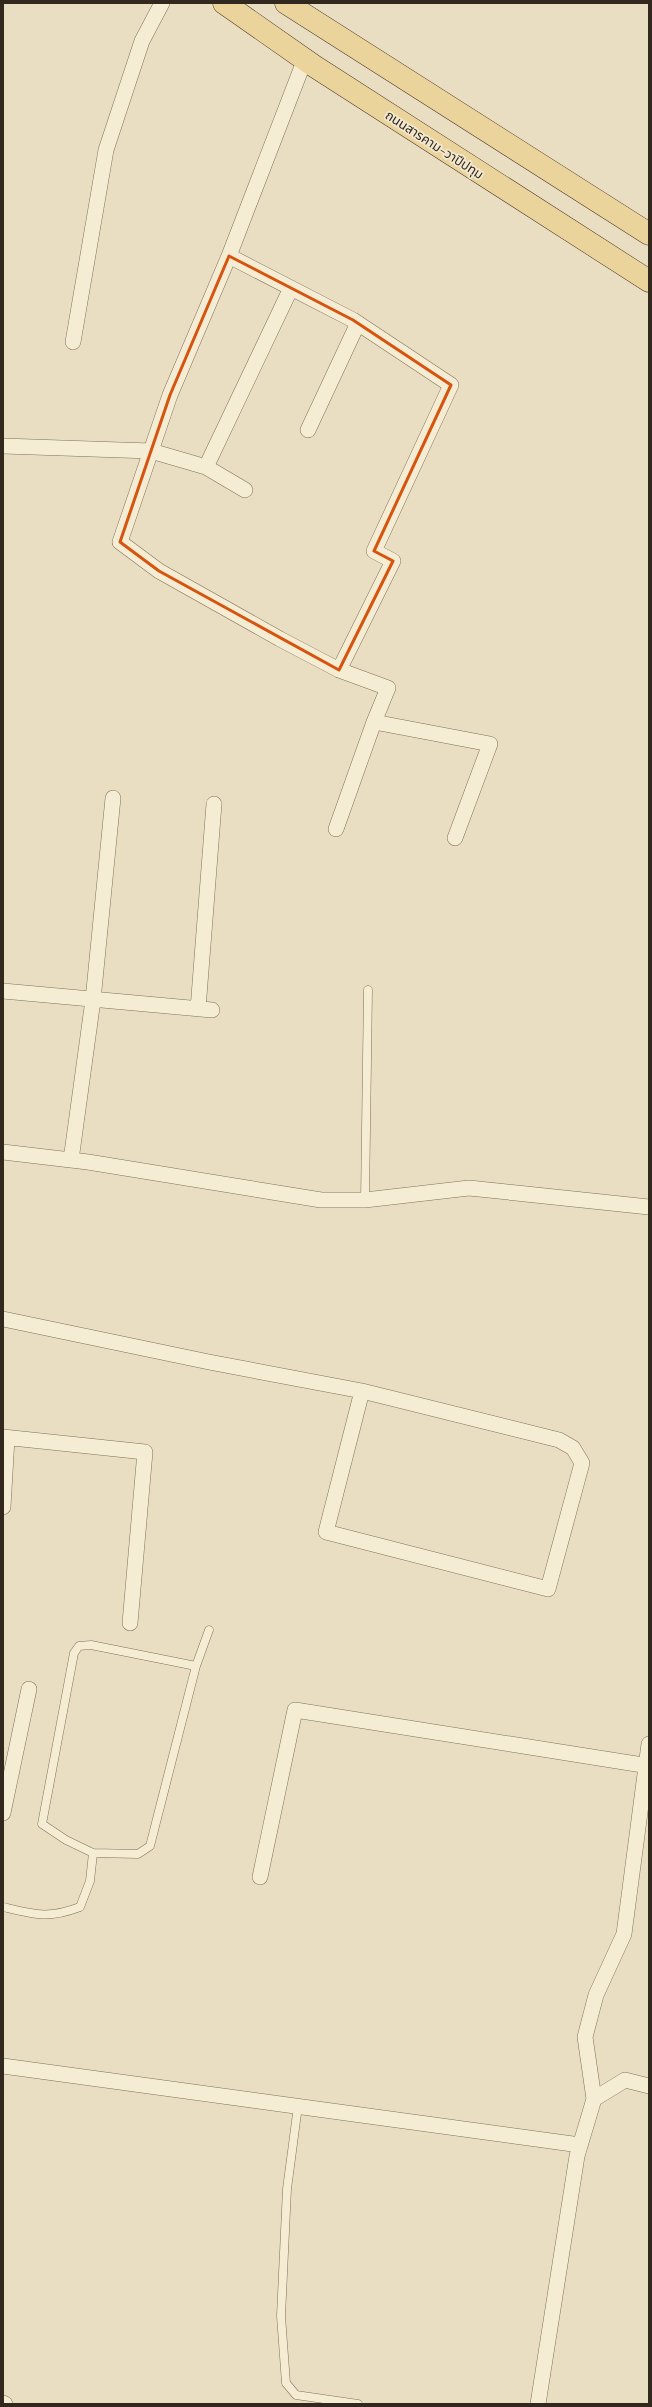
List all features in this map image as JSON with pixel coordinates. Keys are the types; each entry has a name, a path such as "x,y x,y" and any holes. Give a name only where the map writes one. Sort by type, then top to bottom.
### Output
{"main road":[{"name":"ถนนสารคาม-วาปีปทุม","path":"224,3 305,60 649,281"},
{"path":"286,3 649,234"}],"street":[{"path":"73,342 106,150 142,41 162,3"},
{"path":"305,60 229,256 170,395 120,542 159,571 339,670 388,688 374,722 336,829"},
{"path":"229,256 358,323 451,385 374,551 393,561 339,670"},
{"path":"206,467 291,288"},
{"path":"308,430 358,323"},
{"path":"3,446 151,451 206,467 245,490"},
{"path":"374,722 490,744 455,838"},
{"path":"71,1160 93,1000 113,798"},
{"path":"3,991 205,1009 214,804"},
{"path":"3,1152 71,1160 321,1200 365,1200 469,1188 649,1207"},
{"path":"3,1319 209,1362 362,1391 559,1440 573,1448 582,1463 548,1590 326,1532 362,1391"},
{"path":"3,1507 5,1437 145,1452 130,1623"},
{"path":"3,1813 29,1690"},
{"path":"260,1878 295,1710 647,1766"},
{"path":"538,2404 580,2145 594,2099 585,2037 596,1995 624,1934 649,1744"},
{"path":"3,2066 580,2145"},
{"path":"594,2099 625,2080 649,2086"}],"lane":[{"path":"365,1200 368,990"},
{"path":"196,1666 91,1645 79,1646 74,1653 42,1824 66,1840 94,1853 138,1854 150,1846 196,1666 209,1630"},
{"path":"3,1907 31,1914 58,1915 80,1907 90,1881 94,1853"},
{"path":"298,2106 287,2189 282,2300 286,2383 296,2395 358,2404"}],"highlighted area":[{"path":"229,256 353,320 451,385 374,551 393,561 339,670 159,571 120,542 170,395"}]}
